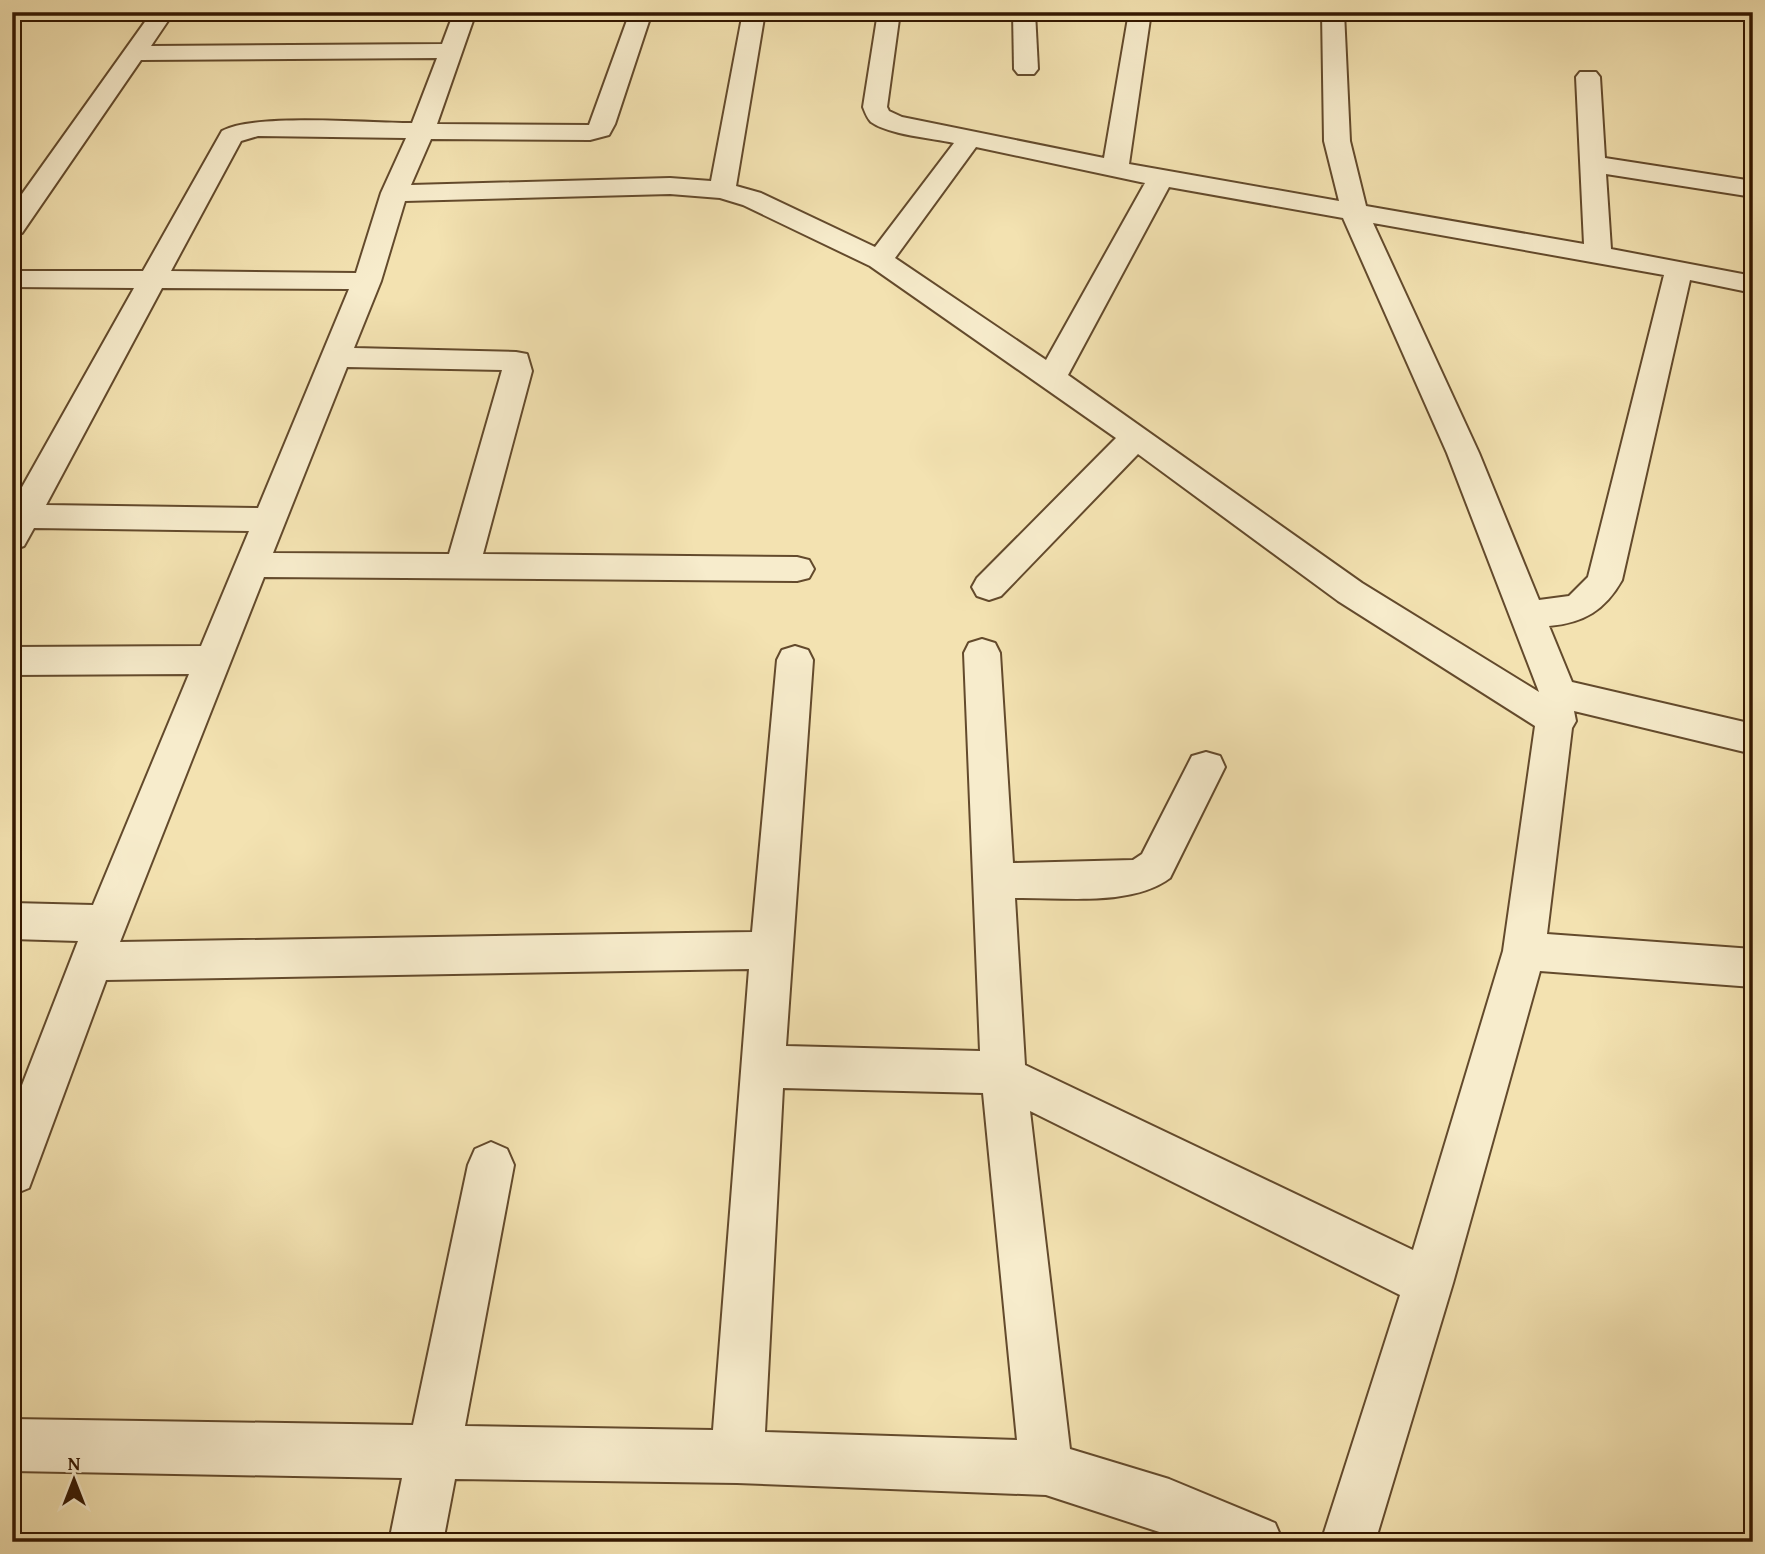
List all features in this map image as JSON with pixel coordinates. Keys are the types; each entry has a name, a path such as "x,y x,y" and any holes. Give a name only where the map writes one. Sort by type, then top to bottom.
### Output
{"street":[{"path":"12,227 35,174 134,53 163,12"},
{"path":"12,1172 99,942 367,281 394,193 422,130 465,12"},
{"path":"16,523 231,136 240,131 258,130 590,133 600,130 641,12"},
{"path":"722,190 735,130 754,12"},
{"path":"889,12 875,107 879,116 895,123 1161,178 1679,269 1753,285"},
{"path":"1024,12 1026,69"},
{"path":"1115,168 1140,12"},
{"path":"1333,12 1337,141 1354,214 1463,453 1527,613 1558,707 1524,951 1428,1283 1348,1542"},
{"path":"134,53 449,51"},
{"path":"1588,77 1598,255"},
{"path":"880,260 971,137"},
{"path":"1593,164 1753,189"},
{"path":"1051,378 1161,178"},
{"path":"394,193 670,186 722,190 752,199 880,260 1136,437 1350,592 1558,707 1753,739"},
{"path":"1527,613 1576,610 1594,598 1605,580 1679,269"},
{"path":"12,279 367,281"},
{"path":"335,357 516,361 517,371 462,568"},
{"path":"989,587 1136,437"},
{"path":"16,523 270,520"},
{"path":"251,565 797,569"},
{"path":"982,653 1004,1080 1046,1468"},
{"path":"12,661 213,660"},
{"path":"737,1457 762,1067 794,660"},
{"path":"995,881 1123,879 1142,876 1156,866 1206,767"},
{"path":"12,921 99,942 771,950"},
{"path":"1524,951 1753,968"},
{"path":"762,1067 982,1072 1021,1084 1428,1283"},
{"path":"416,1542 491,1165"},
{"path":"12,1446 737,1457 1046,1468 1169,1506 1256,1542"}]}
